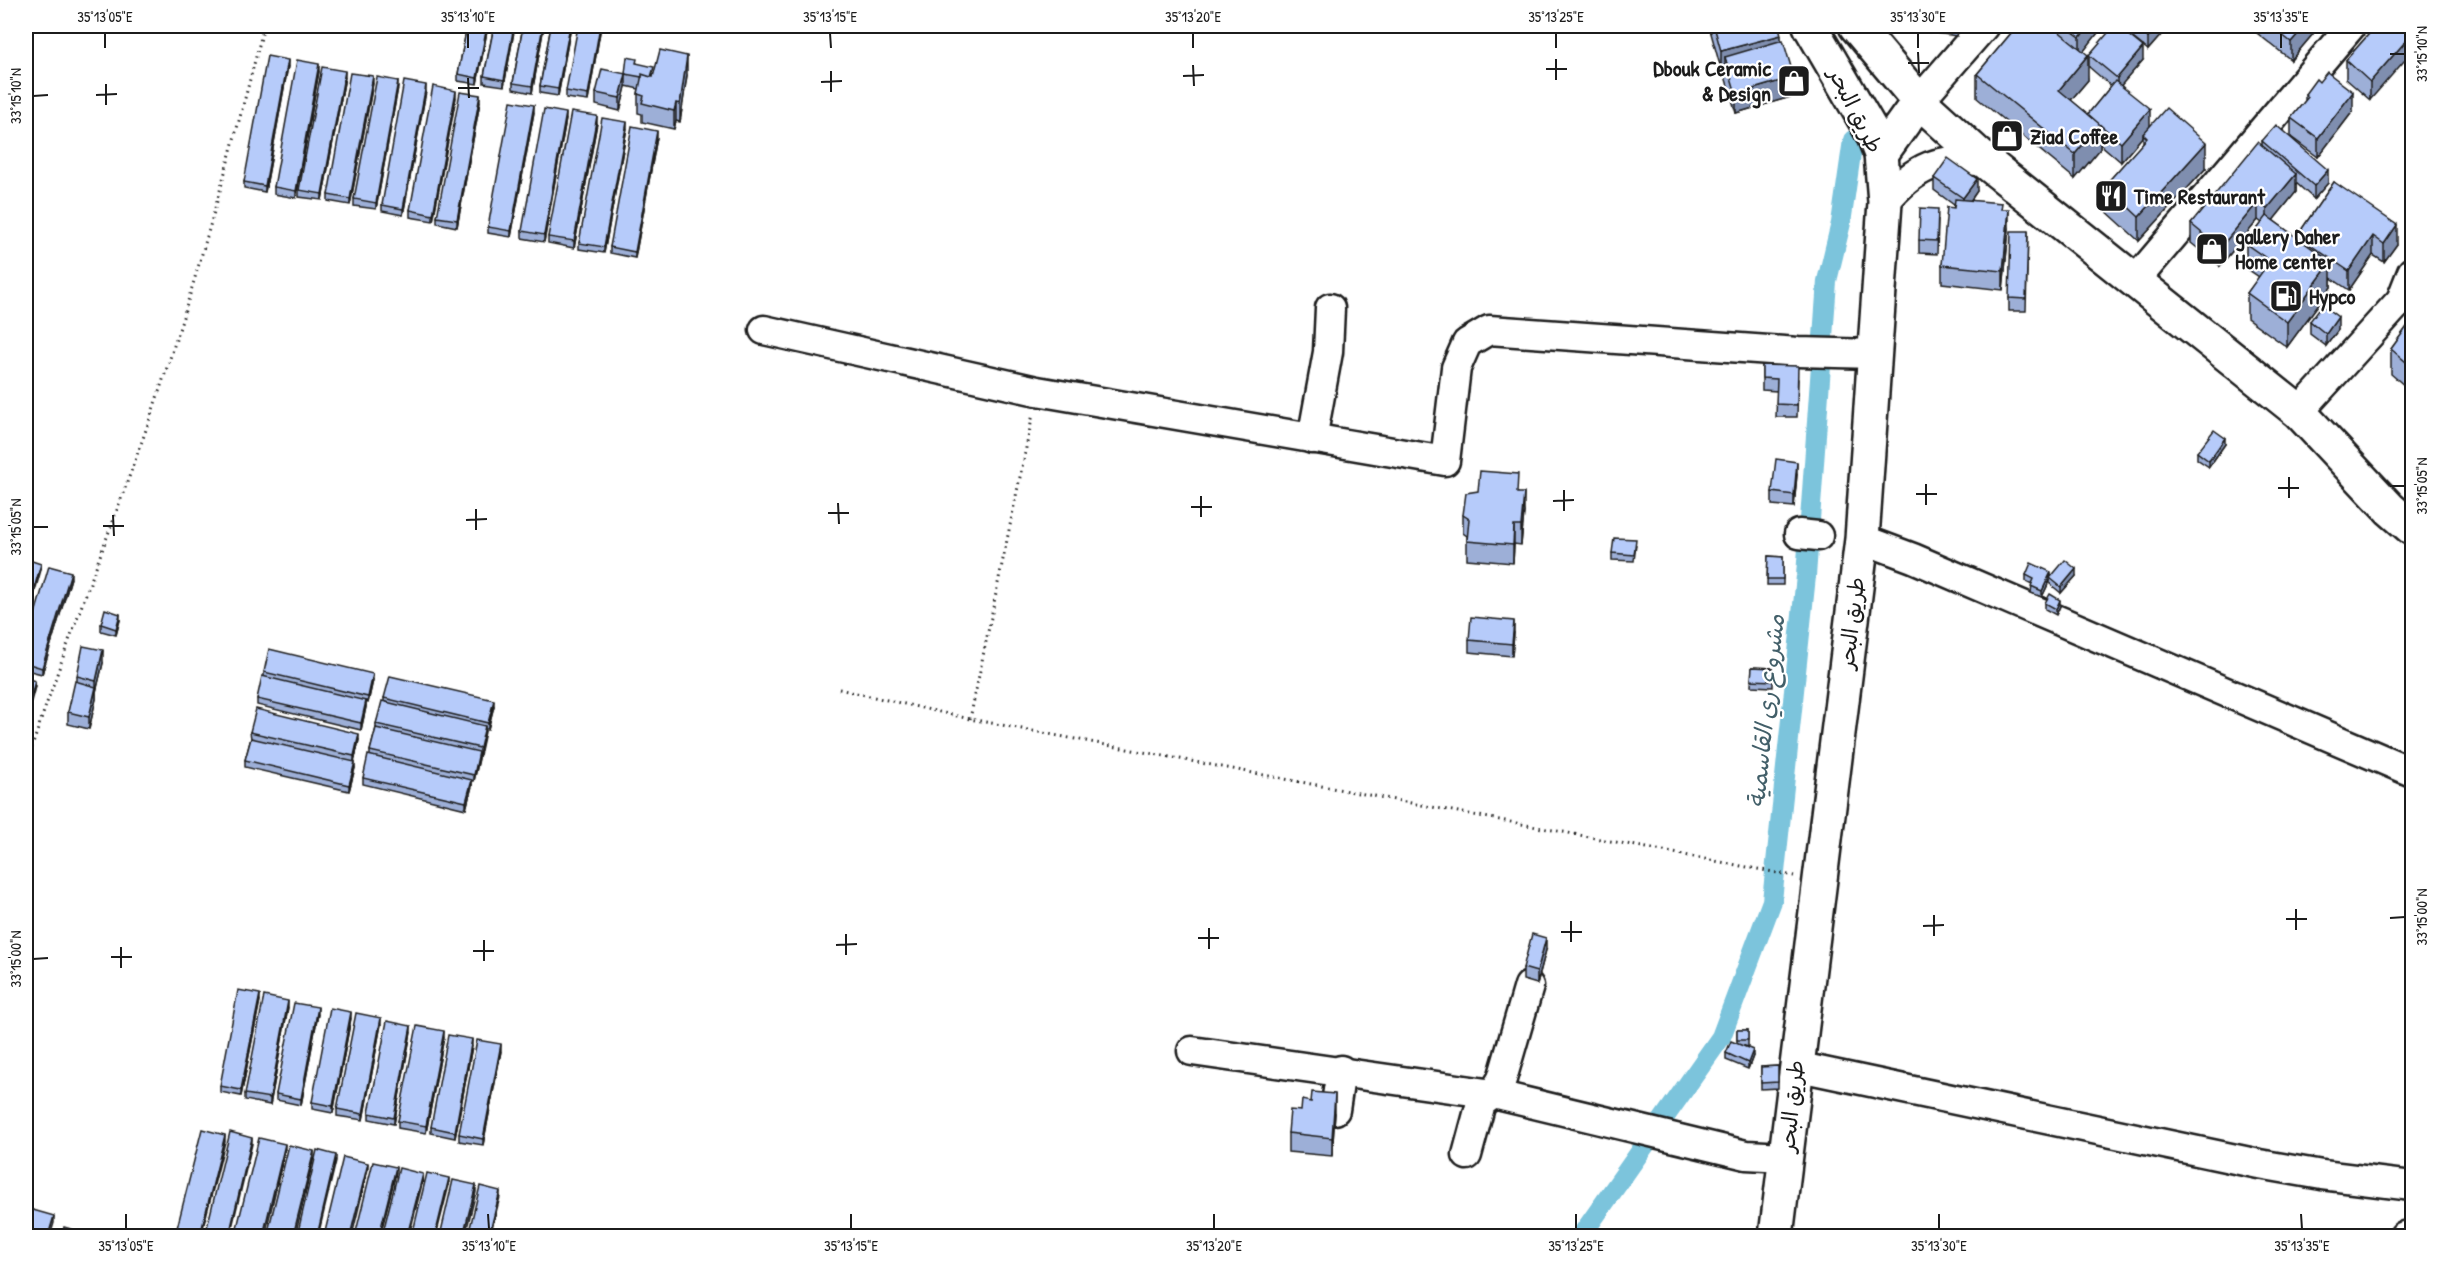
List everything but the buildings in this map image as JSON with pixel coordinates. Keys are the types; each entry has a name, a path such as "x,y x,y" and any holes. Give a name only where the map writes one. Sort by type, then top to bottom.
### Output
{"main road":[{"name":"طريق البحر","path":"1776,1236 1862,539 1885,202 1881,154 1873,134 1810,26"},
{"name":"طريق البحر","path":"1862,29 1919,101 1986,162 2299,412 2390,509 2412,528"},
{"path":"1881,154 1919,101"}],"street":[{"path":"1919,101 1984,26"},
{"path":"2134,282 2351,26"},
{"path":"1885,202 1900,184 1919,170 1940,162 1963,159 1986,162"},
{"path":"2299,412 2401,300 2412,272"},
{"path":"1312,439 1328,352 1330,308"},
{"path":"764,330 1037,391 1445,461 1456,368 1467,343 1489,330 1798,352 1834,351 1875,354"},
{"path":"1862,539 1913,558 2412,772"},
{"path":"1467,1155 1481,1102 1493,1094 1502,1078 1529,986"},
{"path":"1192,1051 1341,1070 1493,1094 1746,1155 1786,1157"},
{"path":"1796,1066 2259,1164 2412,1186"},
{"path":"1335,1110 1341,1070"},
{"path":"2404,1236 2412,1234"}],"path":[{"path":"26,765 59,662 147,426 216,207 264,26"},
{"path":"970,719 1037,391"},
{"path":"839,689 970,719 1789,876"}],"waterway":[{"name":"مشروع ري القاسمية","path":"1581,1236 1721,1037 1772,901 1806,576 1827,281 1841,223 1853,140"}],"place":[{"name":"Dbouk Ceramic & Design","path":"1794,81"},
{"name":"Ziad Coffee","path":"2007,136"},
{"name":"Time Restaurant","path":"2111,196"},
{"name":"gallery Daher Home center","path":"2212,249"},
{"name":"Hypco","path":"2286,296"}]}
